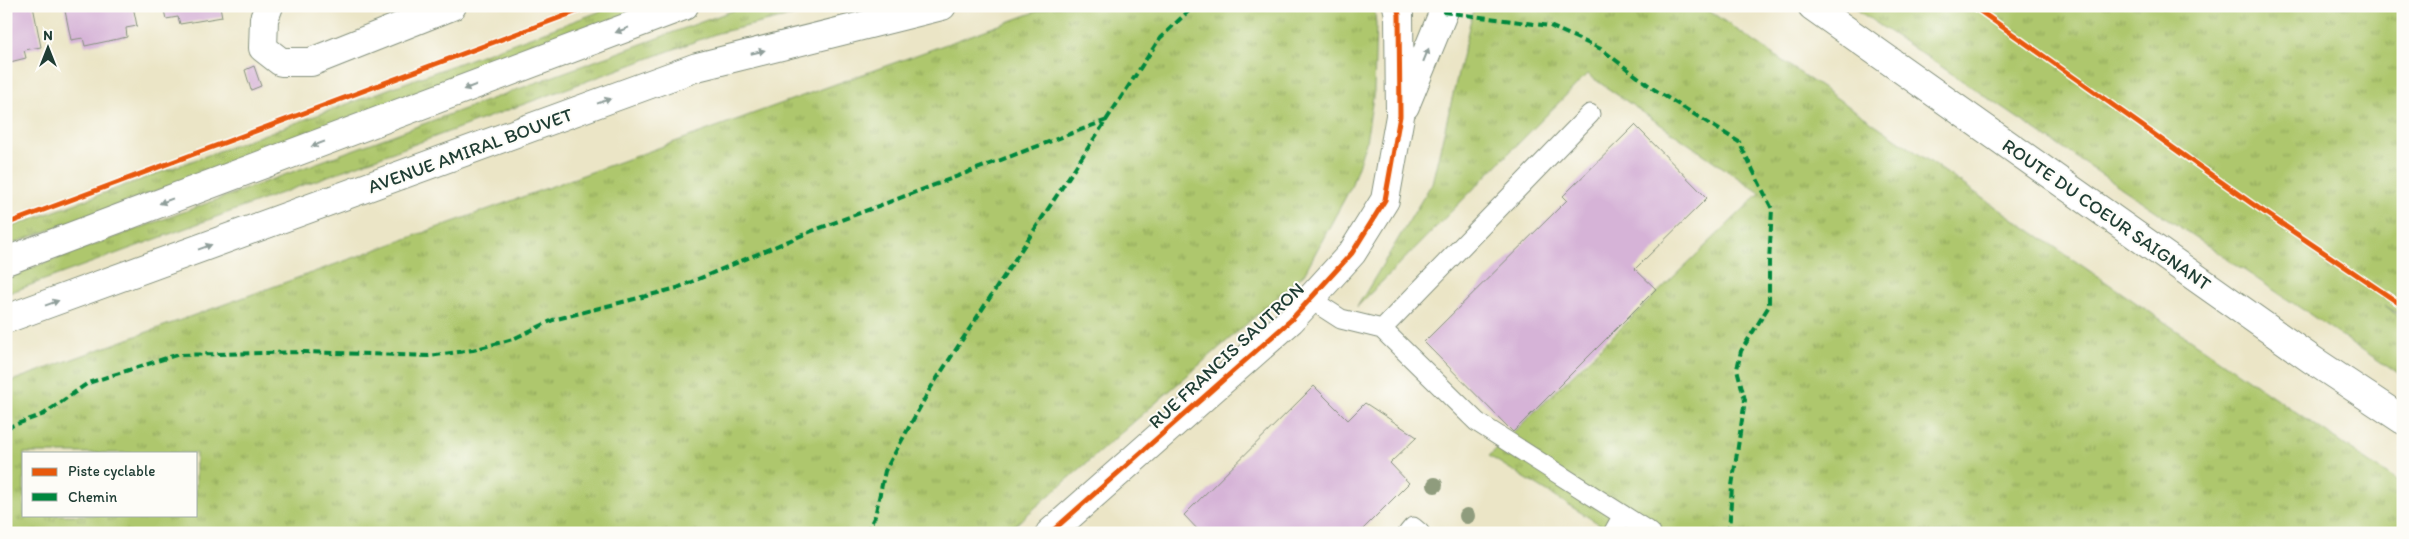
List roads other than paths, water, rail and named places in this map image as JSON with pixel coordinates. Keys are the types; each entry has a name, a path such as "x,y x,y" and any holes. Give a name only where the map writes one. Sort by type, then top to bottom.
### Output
{"main road":[{"path":"270,6 264,19 263,48 281,62 311,62 452,6"},
{"path":"6,261 684,6"},
{"name":"AVENUE AMIRAL BOUVET","path":"6,320 697,67 942,6"},
{"path":"1397,6 1399,15 1400,116"},
{"path":"1400,116 1446,6"},
{"name":"ROUTE DU COEUR SAIGNANT","path":"1812,6 2310,358 2403,420"},
{"name":"RUE FRANCIS SAUTRON","path":"1050,533 1291,320 1352,252 1385,200 1400,116"}],"lane":[{"path":"1382,329 1590,114"},
{"path":"1310,299 1341,319 1382,329 1477,422 1651,533"},
{"path":"1613,533 1623,515"},
{"path":"1408,533 1414,527 1420,533"}]}
